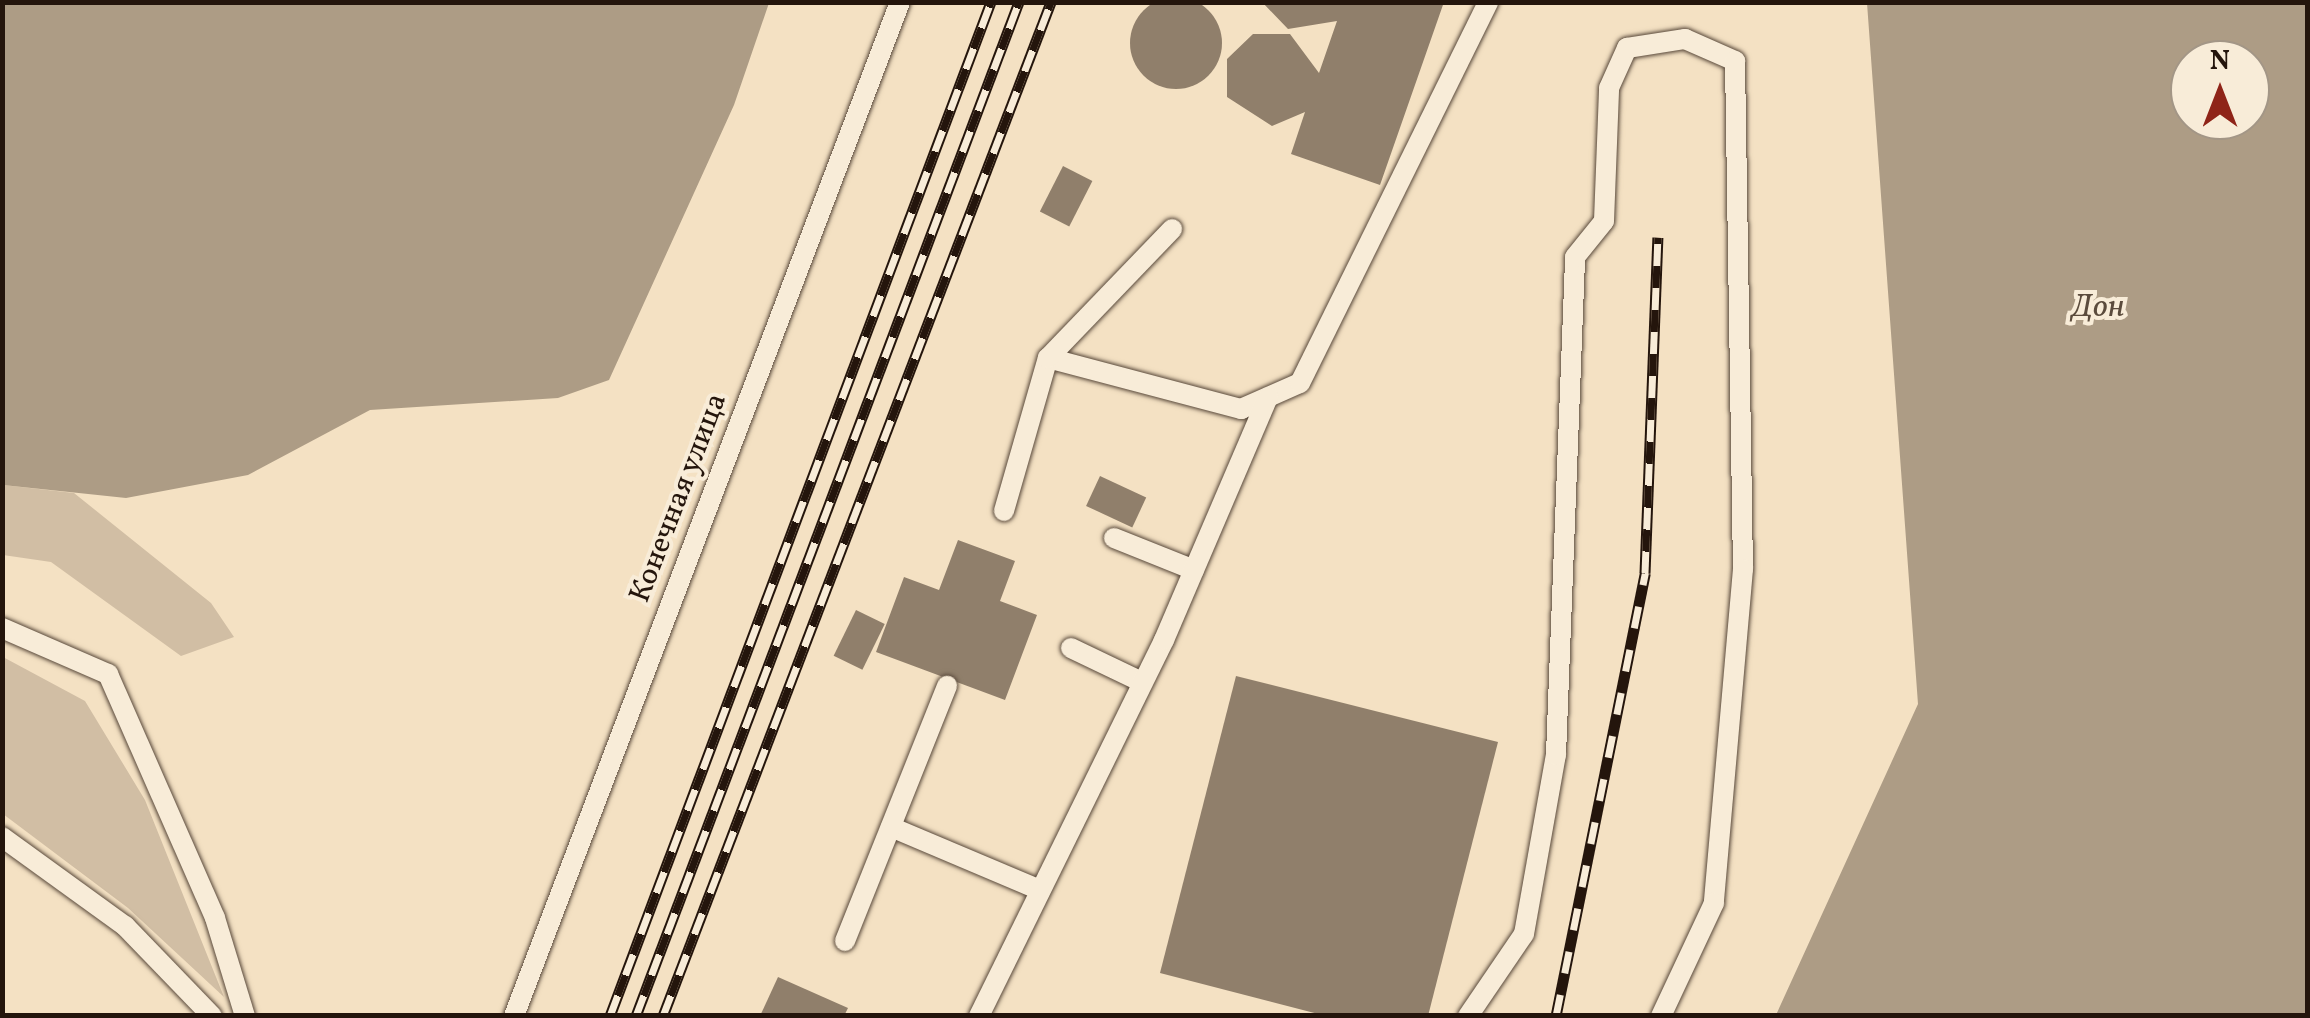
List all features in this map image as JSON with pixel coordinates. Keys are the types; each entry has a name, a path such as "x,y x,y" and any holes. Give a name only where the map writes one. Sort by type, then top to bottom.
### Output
{"lane":[{"name":"Конечная улица","path":"514,1016 900,2"},
{"path":"1048,358 1240,409 1300,383 1488,2"},
{"path":"1468,1016 1524,934 1556,755 1575,257 1604,222 1609,88 1627,48 1685,39 1735,61 1743,568 1714,903 1661,1016"},
{"path":"1004,511 1048,358 1172,230"},
{"path":"978,1016 1142,682 1268,397"},
{"path":"1114,538 1194,570"},
{"path":"2,628 108,674 215,918 245,1016"},
{"path":"1071,648 1142,682"},
{"path":"845,941 947,686"},
{"path":"891,828 1040,890"},
{"path":"2,837 125,926 212,1016"}],"shaded area":[{"path":"3,485 74,493 211,603 234,637 181,656 51,562 3,555"},
{"path":"3,657 85,701 145,800 224,997 128,908 3,814"}],"water":[{"path":"3,2 769,3 734,105 609,380 558,398 370,410 248,475 126,498 3,485"},
{"name":"Дон","path":"1867,3 2307,3 2307,1015 1776,1015 1918,704"}],"building":[{"path":"1176,-3 1194,0 1209,10 1219,25 1219,61 1209,76 1194,86 1176,89 1158,86 1143,76 1133,61 1130,43 1133,25 1143,10 1158,0"},
{"path":"1262,2 1444,2 1380,185 1291,154 1305,112 1272,126 1227,97 1227,59 1253,34 1290,34 1319,73 1337,21 1288,29"},
{"path":"1063,166 1092,181 1069,226 1040,211"},
{"path":"1100,476 1146,498 1132,527 1086,506"},
{"path":"958,540 1015,561 1000,601 1037,615 1005,700 876,652 904,577 939,590"},
{"path":"856,610 885,624 862,670 834,656"},
{"path":"1236,676 1498,742 1428,1016 1326,1016 1160,973"},
{"path":"778,977 848,1008 844,1016 760,1016"}],"railway":[{"path":"610,1016 991,2"},
{"path":"636,1016 1019,2"},
{"path":"663,1016 1051,2"},
{"path":"1556,1016 1645,573 1658,237"}]}
